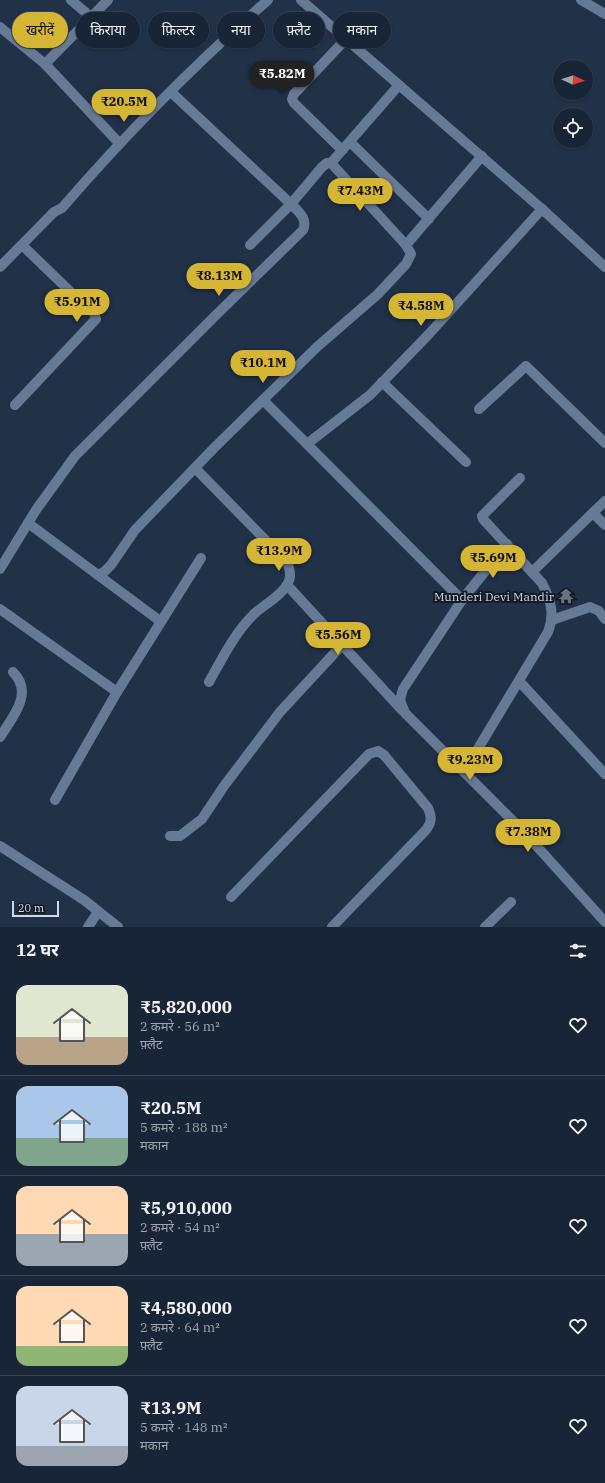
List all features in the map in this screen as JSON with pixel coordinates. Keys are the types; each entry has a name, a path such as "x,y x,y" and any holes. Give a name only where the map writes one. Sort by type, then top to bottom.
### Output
{"street":[{"path":"71,0 85,12"},
{"path":"96,12 108,0"},
{"path":"0,267 54,212 62,208 119,143 209,54 268,0"},
{"path":"301,0 333,28"},
{"path":"582,0 605,14"},
{"path":"0,27 45,64 119,143"},
{"path":"45,64 76,32"},
{"path":"337,48 294,94 292,99 294,103 342,150"},
{"path":"356,48 542,208 605,267"},
{"path":"250,245 292,204 322,167 327,163 331,163 399,85"},
{"path":"0,569 28,522 75,456 303,230 305,221 302,215 292,204 171,92"},
{"path":"350,142 429,219"},
{"path":"406,245 482,156"},
{"path":"98,575 112,565 135,530 195,468 317,347 378,294 406,264 411,254 406,245 331,163"},
{"path":"307,444 370,394 382,382 429,334 542,208"},
{"path":"15,405 96,319 93,311 80,301 22,245"},
{"path":"479,409 526,366 605,442"},
{"path":"382,382 466,462"},
{"path":"263,400 462,600"},
{"path":"195,468 287,562 291,577 287,585 277,596 252,616 242,628 232,641 209,682"},
{"path":"464,772 548,632 552,620 547,594 532,572 483,519 482,516 520,478"},
{"path":"532,572 605,501"},
{"path":"593,513 605,525"},
{"path":"28,522 160,621"},
{"path":"405,713 400,700 402,689 462,600 507,544"},
{"path":"55,800 117,692 160,621 201,558"},
{"path":"287,585 405,713 524,832 605,922"},
{"path":"552,620 590,607 599,610 605,619"},
{"path":"0,609 117,692"},
{"path":"170,836 180,836 202,819 224,786 280,712 342,645"},
{"path":"0,736 16,713 23,693 22,684 14,672"},
{"path":"519,682 605,774"},
{"path":"231,897 369,754 378,750 384,755 428,808 432,816 431,821 425,831 332,927"},
{"path":"0,846 84,900 118,927"},
{"path":"485,927 511,902"},
{"path":"88,927 98,912"}],"place":[{"name":"Munderi Devi Mandir","path":"566,596"}]}
